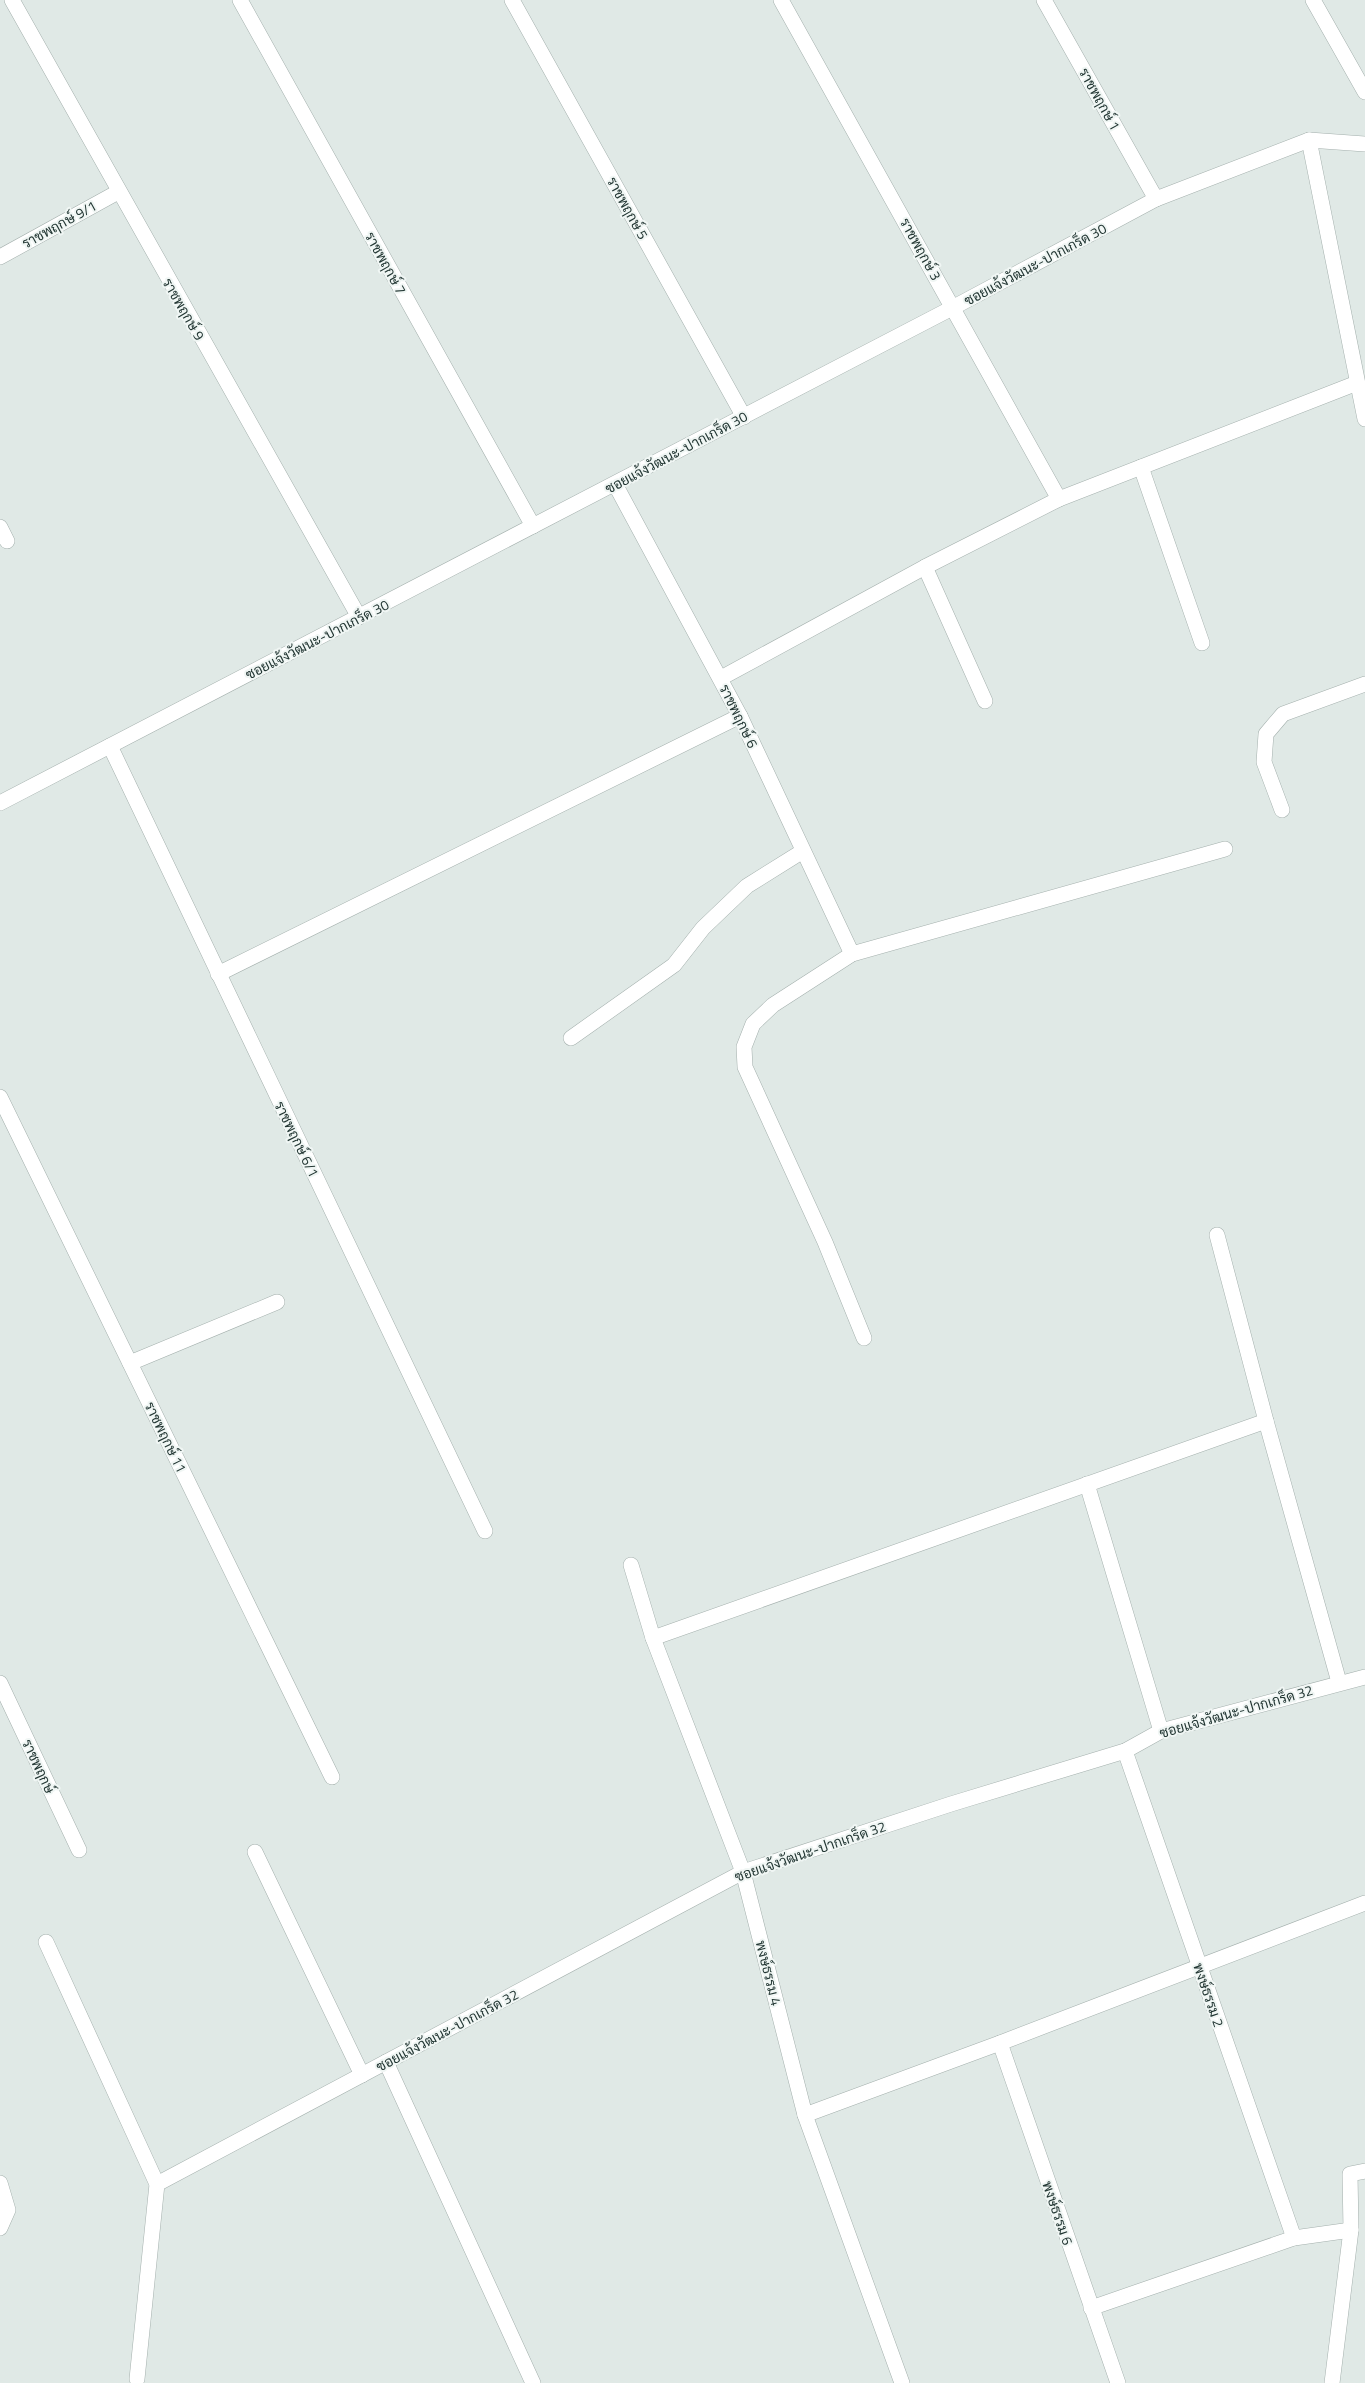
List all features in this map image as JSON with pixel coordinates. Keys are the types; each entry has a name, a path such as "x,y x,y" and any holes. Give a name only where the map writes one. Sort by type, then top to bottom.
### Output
{"street":[{"name":"ราชพฤกษ์ 9","path":"12,0 118,192 359,617"},
{"name":"ราชพฤกษ์ 7","path":"240,0 533,526"},
{"name":"ราชพฤกษ์ 5","path":"512,0 744,417"},
{"name":"ราชพฤกษ์ 3","path":"781,0 954,307 1059,499"},
{"name":"ราชพฤกษ์ 1","path":"1044,0 1156,199"},
{"path":"1314,0 1365,92"},
{"name":"ซอยแจ้งวัฒนะ-ปากเกร็ด 30","path":"0,803 744,417 1156,199 1309,140 1365,144"},
{"path":"1309,140 1365,419"},
{"name":"ราชพฤกษ์ 9/1","path":"0,257 118,192"},
{"path":"721,678 925,567 1059,499 1357,383"},
{"path":"1141,467 1202,643"},
{"name":"ราชพฤกษ์ 6","path":"615,484 721,678 852,954"},
{"path":"0,527 7,541"},
{"path":"925,567 985,702"},
{"path":"1282,810 1264,762 1266,734 1283,714 1365,684"},
{"path":"218,974 740,716"},
{"name":"ราชพฤกษ์ 6/1","path":"110,746 485,1531"},
{"path":"864,1338 825,1242 745,1067 744,1047 753,1024 774,1005 852,954 1225,849"},
{"path":"571,1038 674,964 703,928 747,886 803,851"},
{"name":"ราชพฤกษ์ 11","path":"0,1097 332,1777"},
{"path":"1217,1235 1266,1421 1339,1682"},
{"path":"130,1363 277,1302"},
{"path":"653,1638 1266,1421"},
{"path":"1087,1484 1162,1731"},
{"name":"พงษ์ธรรม 4","path":"631,1565 653,1638 743,1872 805,2115 902,2383"},
{"name":"ซอยแจ้งวัฒนะ-ปากเกร็ด 32","path":"157,2184 743,1872 952,1804 1125,1751 1162,1731 1365,1676"},
{"name":"ราชพฤกษ์","path":"0,1683 79,1850"},
{"name":"พงษ์ธรรม 2","path":"1125,1751 1294,2238"},
{"path":"255,1852 362,2075"},
{"path":"805,2115 1000,2043 1365,1903"},
{"path":"46,1942 157,2184 137,2379"},
{"name":"พงษ์ธรรม 6","path":"1000,2043 1118,2383"},
{"path":"386,2062 533,2383"},
{"path":"1332,2383 1351,2230 1350,2174 1365,2171"},
{"path":"0,2183 8,2210 0,2228"},
{"path":"1091,2308 1294,2238 1351,2230"}]}
